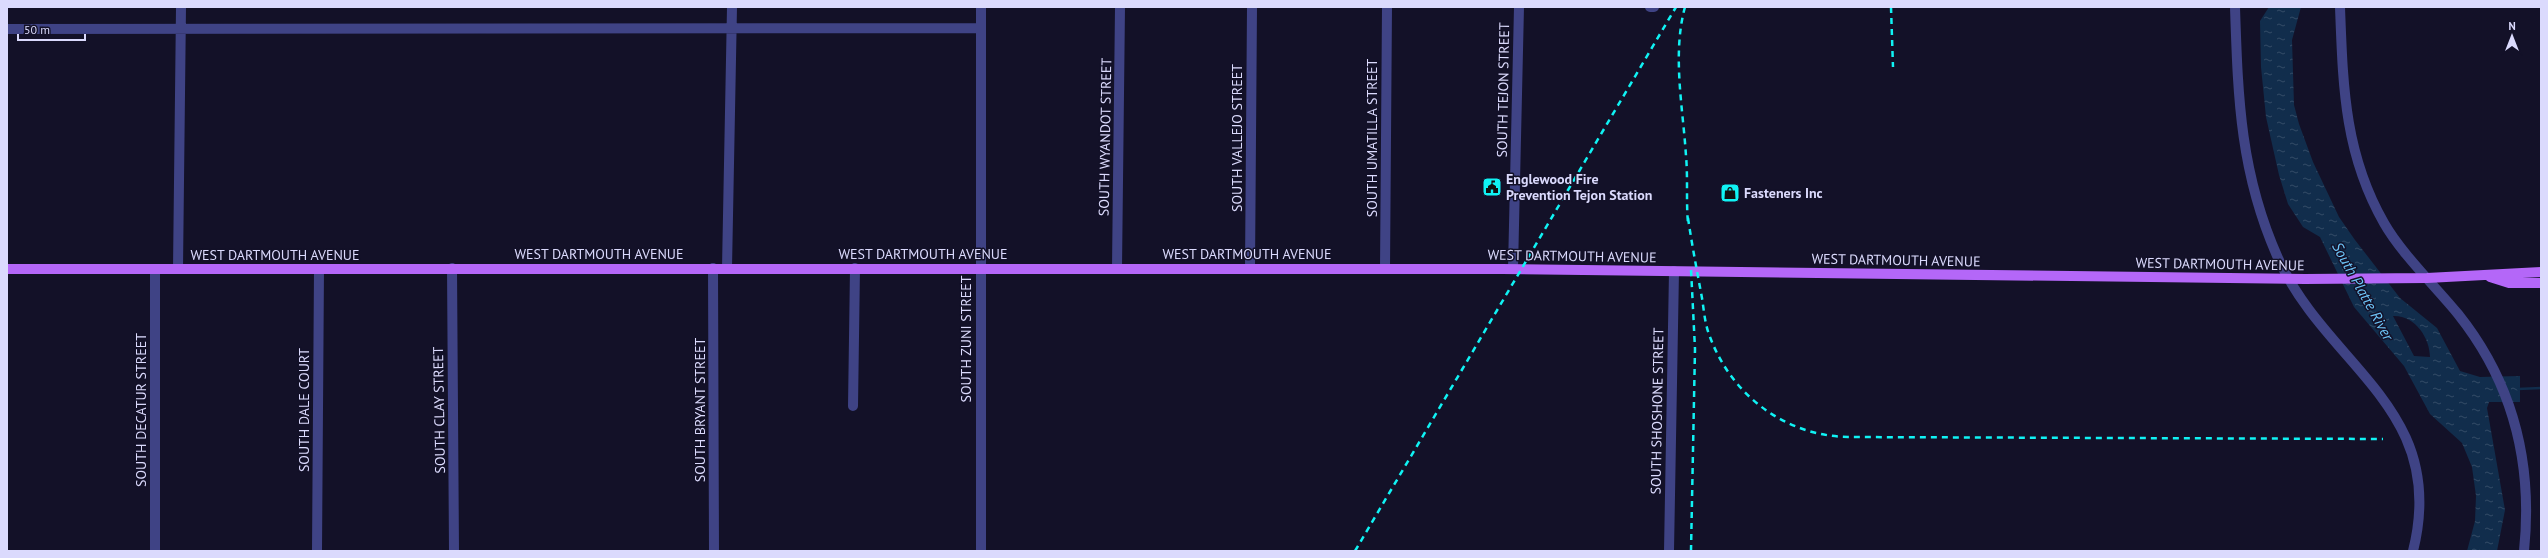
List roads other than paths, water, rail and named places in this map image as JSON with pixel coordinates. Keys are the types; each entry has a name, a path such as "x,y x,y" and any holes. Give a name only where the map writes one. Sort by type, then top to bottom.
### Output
{"main road":[{"name":"WEST DARTMOUTH AVENUE","path":"7,269 1513,269 2288,279 2427,278 2488,276 2508,272 2541,272"},
{"name":"WEST DARTMOUTH AVENUE","path":"2488,276 2509,283 2539,283"}],"street":[{"path":"178,269 181,7"},
{"path":"727,268 732,7"},
{"name":"SOUTH ZUNI STREET","path":"981,7 981,551"},
{"name":"SOUTH WYANDOT STREET","path":"1117,268 1120,7"},
{"name":"SOUTH VALLEJO STREET","path":"1250,268 1252,7"},
{"name":"SOUTH UMATILLA STREET","path":"1385,269 1387,7"},
{"name":"SOUTH TEJON STREET","path":"1513,269 1518,7"},
{"path":"2235,7 2240,115 2246,159 2266,230 2288,279 2313,315 2383,396 2403,429 2411,450 2419,489 2419,518 2413,551"},
{"path":"2340,7 2344,97 2355,158 2384,224 2473,335 2497,374 2509,402 2519,432 2526,474 2524,551"},
{"path":"7,29 180,28 732,30 981,28"},
{"name":"SOUTH CLAY STREET","path":"452,268 454,551"},
{"name":"SOUTH BRYANT STREET","path":"713,268 714,551"},
{"path":"853,406 855,268"},
{"name":"SOUTH DECATUR STREET","path":"155,269 155,551"},
{"name":"SOUTH DALE COURT","path":"317,551 319,269"},
{"name":"SOUTH SHOSHONE STREET","path":"1669,551 1674,271"}],"water":[{"name":"South Platte River","path":"2269,7 2301,7 2292,40 2294,105 2299,124 2313,162 2339,217 2355,240 2400,298 2437,328 2460,371 2480,377 2520,376 2520,402 2489,402 2487,408 2505,510 2497,551 2467,551 2475,521 2476,496 2472,467 2462,443 2430,414 2404,366 2354,307 2320,237 2303,227 2288,204 2279,175 2266,117 2261,67 2260,21","holes":["2393,316 2408,319 2420,329 2427,342 2430,357 2414,356"]}],"waterway":[{"path":"2518,389 2541,388"}],"railway":[{"path":"1355,551 1676,7"},
{"path":"1685,7 1679,43 1679,62 1687,164 1688,223"},
{"path":"1891,7 1893,67"},
{"path":"1688,218 1708,332 1720,358 1732,377 1747,394 1764,409 1803,429 1825,435 1848,437 2383,439"},
{"path":"1691,269 1695,349 1691,551"}],"place":[{"name":"Englewood Fire Prevention Tejon Station","path":"1492,187"},
{"name":"Fasteners Inc","path":"1730,193"}]}
